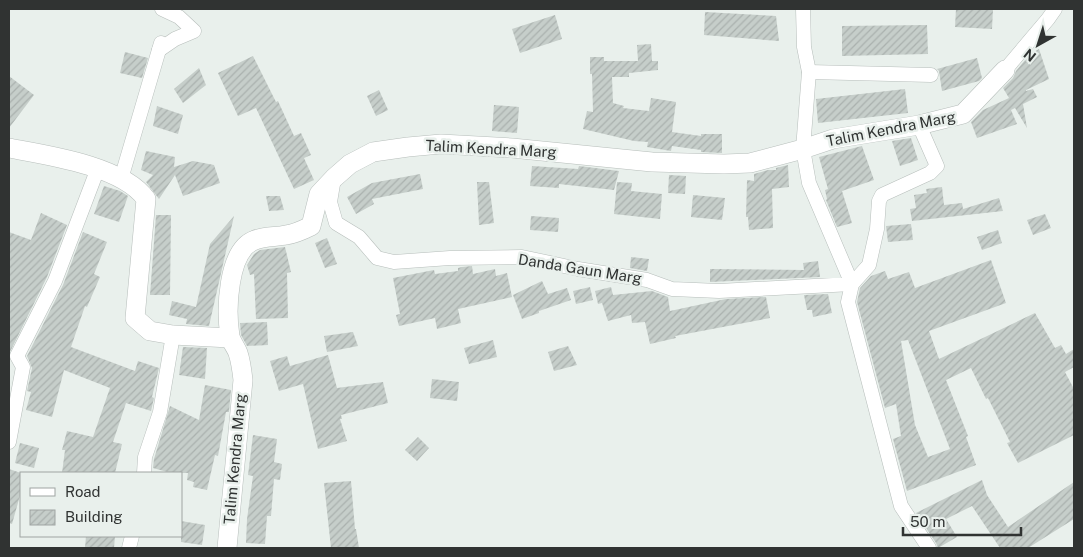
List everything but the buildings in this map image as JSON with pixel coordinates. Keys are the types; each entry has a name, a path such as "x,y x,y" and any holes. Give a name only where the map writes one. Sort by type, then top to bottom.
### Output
{"street":[{"path":"121,179 160,47 194,31 179,17 162,9"},
{"path":"803,9 804,47 809,72 803,149 809,183 852,284"},
{"path":"1005,70 1048,19 1054,9"},
{"name":"Talim Kendra Marg","path":"226,548 243,380 238,352 230,338 230,285 233,268 240,252 255,240 289,235 311,226 319,194 350,164 374,152 440,144 512,148 652,162 750,163 833,139 919,125 963,114 1005,70"},
{"path":"809,72 931,75"},
{"path":"919,125 937,166 930,173 882,195 879,202 877,229 869,265 852,284 848,302 901,506 929,548"},
{"path":"9,148 98,168 142,192 146,199 135,318 150,331 173,335 230,338"},
{"path":"9,442 23,367 17,356 55,281 98,168"},
{"name":"Danda Gaun Marg","path":"334,178 330,202 336,223 359,237 377,258 394,262 450,258 522,257 578,269 647,280 672,289 719,290 852,284"},
{"path":"144,472 146,457 160,412 173,335"}]}
